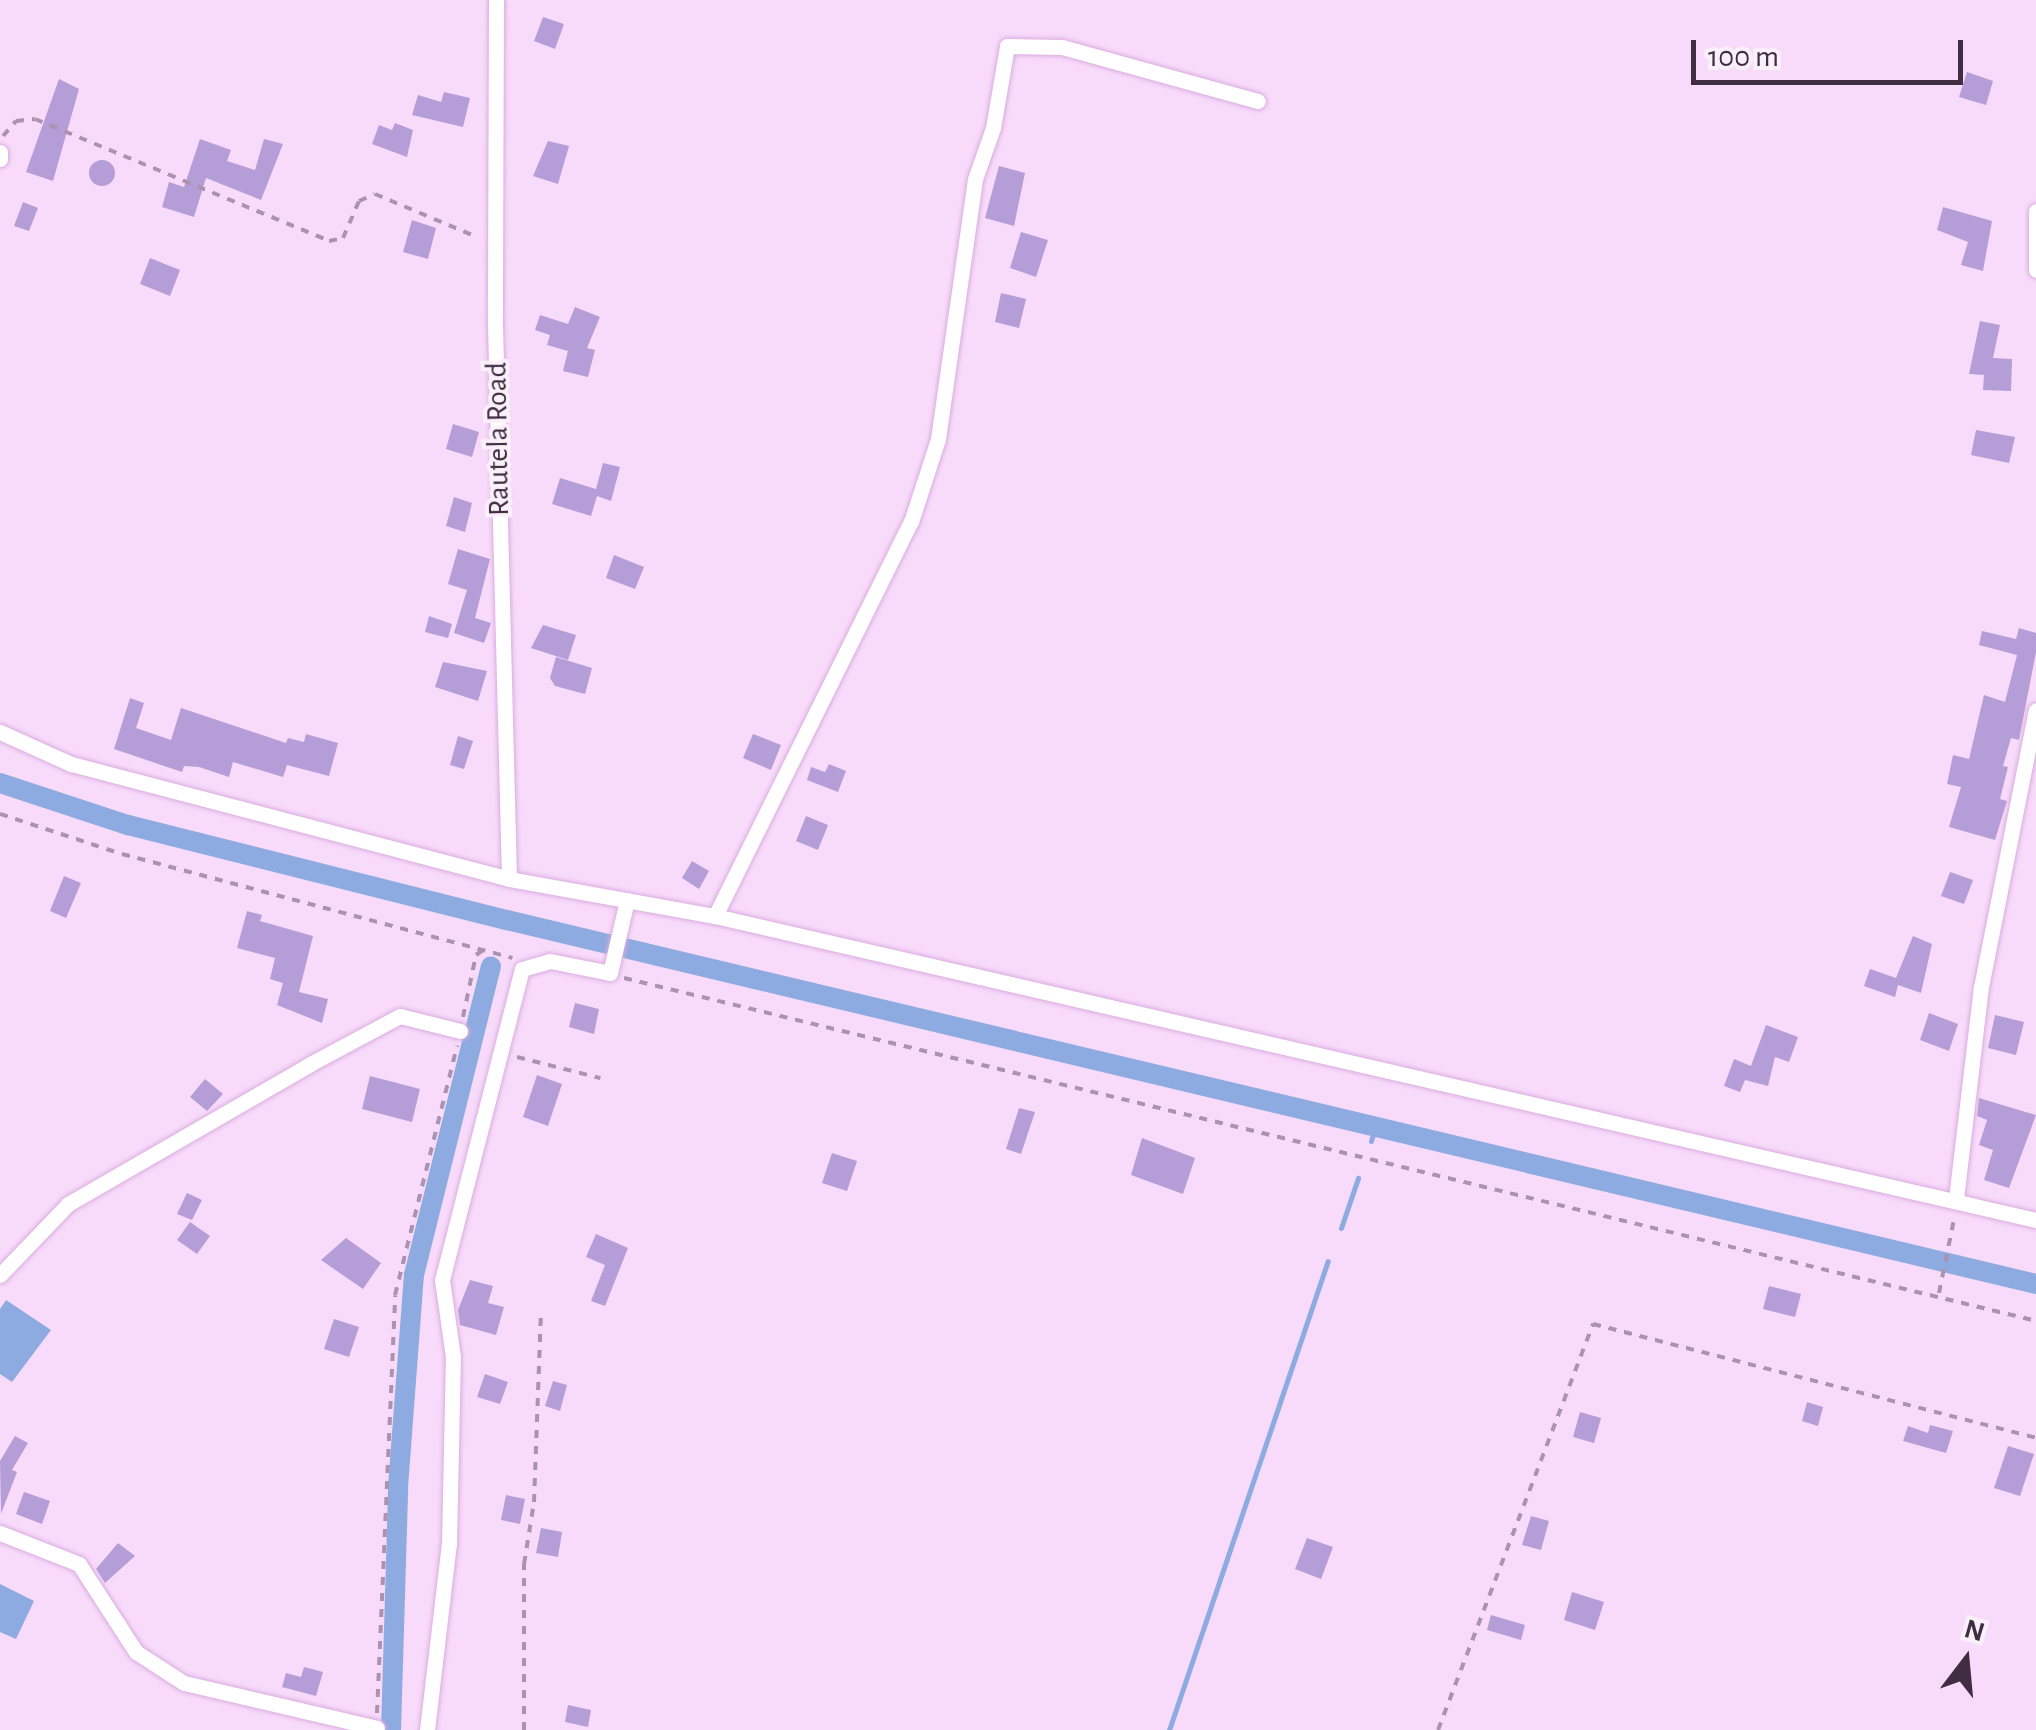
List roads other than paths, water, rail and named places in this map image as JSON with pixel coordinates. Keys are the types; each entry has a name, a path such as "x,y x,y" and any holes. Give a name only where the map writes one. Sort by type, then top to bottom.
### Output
{"street":[{"name":"Rautela Road","path":"496,0 509,879"},
{"path":"715,916 911,522 938,439 976,180 993,128 1007,46 1062,47 1258,102"},
{"path":"2036,211 2036,270"},
{"path":"1956,1199 1981,987 2036,710"},
{"path":"0,732 71,764 509,879 626,907 715,916 2036,1220"},
{"path":"427,1730 450,1544 453,1357 442,1280 522,968 550,962 611,968 626,907"},
{"path":"0,1275 68,1204 400,1016 460,1030"},
{"path":"0,1533 79,1564 136,1652 184,1683 377,1728"}],"water":[{"path":"6,1300 51,1330 12,1382 0,1374 0,1309"},
{"path":"0,1584 34,1601 16,1639 0,1632"}],"waterway":[{"path":"0,783 128,825 507,920 2036,1284"},
{"path":"391,1730 398,1487 414,1275 491,966"},
{"path":"1371,1141 1376,1125"},
{"path":"1341,1228 1358,1178"},
{"path":"1169,1730 1328,1261"}]}
